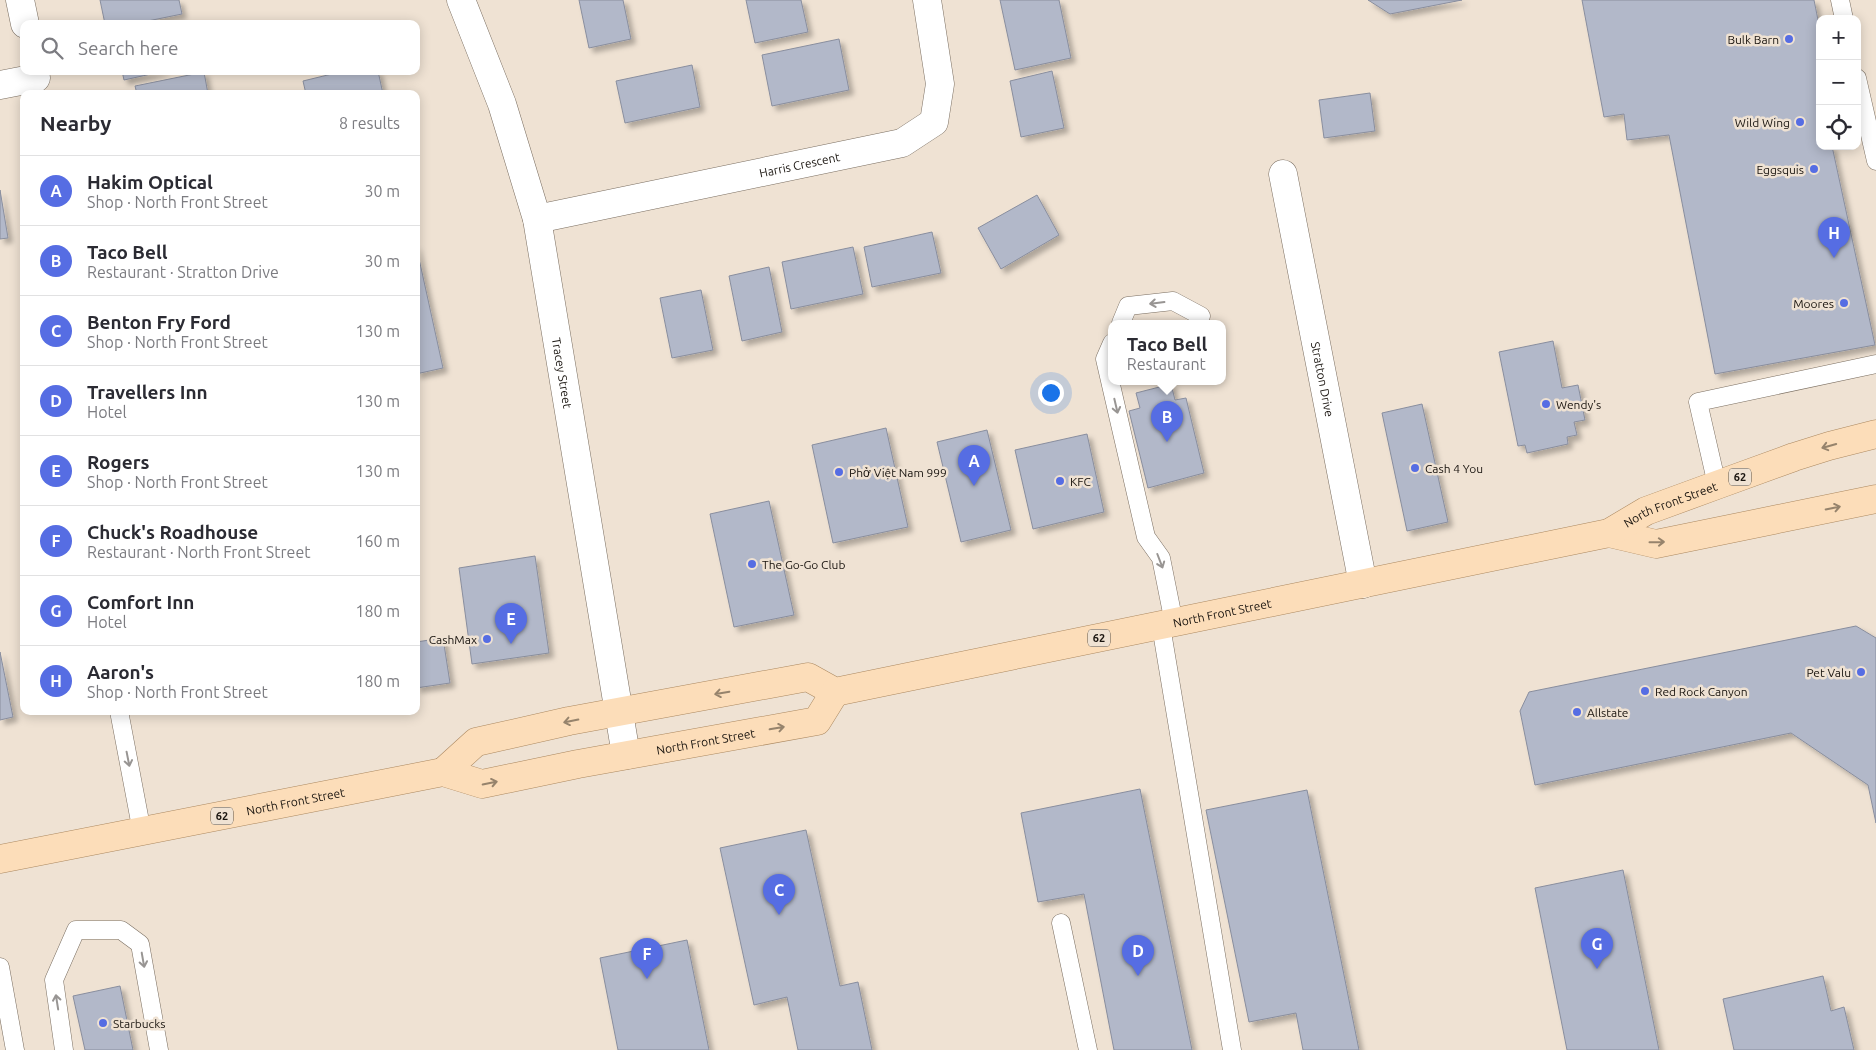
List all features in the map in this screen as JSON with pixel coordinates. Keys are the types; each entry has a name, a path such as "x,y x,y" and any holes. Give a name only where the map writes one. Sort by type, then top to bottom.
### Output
{"main road":[{"name":"North Front Street","path":"0,859 444,772 482,784 578,764 817,721 835,692 1609,533 1646,511 1820,449 1876,434"},
{"name":"North Front Street","path":"1609,533 1656,544 1876,499"},
{"path":"444,772 476,742 570,721 808,677 835,692"}],"street":[{"path":"20,0 24,20"},
{"name":"Tracey Street","path":"461,0 502,104 537,219 626,756"},
{"name":"Harris Crescent","path":"537,219 902,143 934,122 940,84 926,0"},
{"path":"0,85 37,81"},
{"name":"Stratton Drive","path":"1283,174 1362,584"}],"lane":[{"path":"1840,0 1843,15"},
{"path":"1861,95 1876,161"},
{"path":"1122,320 1128,306 1173,301 1201,316"},
{"path":"1108,352 1105,359 1108,372"},
{"path":"1717,485 1698,402 1876,364"},
{"path":"1111,385 1146,537 1161,558 1168,624 1232,1050"},
{"path":"120,715 142,832"},
{"path":"1062,923 1088,1050"},
{"path":"64,1050 54,980 76,930 121,930 140,944 159,1050"},
{"path":"0,967 15,1050"}],"building":[{"path":"100,0 179,0 182,14 153,20 104,20"},
{"path":"579,0 623,0 631,39 589,48"},
{"path":"746,0 801,0 808,32 755,43"},
{"path":"1000,0 1059,0 1071,58 1015,70"},
{"path":"1368,0 1462,0 1390,14"},
{"path":"1582,0 1814,0 1817,15 1816,150 1833,150 1875,345 1715,374 1669,135 1627,140 1624,114 1604,117"},
{"path":"839,39 849,90 772,106 762,55"},
{"path":"692,65 700,107 625,123 616,81"},
{"path":"1052,71 1064,128 1021,137 1010,81"},
{"path":"123,75 147,75 124,80"},
{"path":"189,75 205,75 207,90 136,90 135,86"},
{"path":"328,75 379,75 382,90 305,90 303,81"},
{"path":"1370,93 1375,131 1324,138 1319,100"},
{"path":"0,190 8,238 0,239"},
{"path":"1037,195 1059,235 1001,269 978,228"},
{"path":"932,232 941,273 872,287 864,247"},
{"path":"853,247 863,294 791,309 782,262"},
{"path":"420,263 443,368 420,373"},
{"path":"769,267 782,332 742,341 729,276"},
{"path":"701,290 713,350 672,358 660,298"},
{"name":"Wendy's","path":"1553,341 1562,388 1578,385 1585,420 1574,422 1577,435 1567,437 1568,444 1527,453 1525,445 1518,446 1499,352"},
{"path":"1171,385 1175,400 1186,398 1204,473 1148,488 1129,411 1140,408 1136,393"},
{"name":"Cash 4 You","path":"1422,404 1448,522 1407,531 1382,413"},
{"path":"886,428 908,527 833,543 812,445"},
{"path":"987,430 1011,530 961,542 937,442"},
{"name":"KFC","path":"1087,434 1104,512 1033,529 1015,450"},
{"name":"The Go-Go Club","path":"769,501 794,615 734,627 710,514"},
{"path":"535,556 549,653 472,664 459,568"},
{"path":"1856,626 1876,638 1876,823 1868,785 1791,733 1535,785 1520,711 1529,692"},
{"path":"443,638 450,683 420,687 420,641"},
{"path":"0,652 13,717 0,720"},
{"path":"1140,789 1192,1050 1114,1050 1084,894 1038,902 1021,813"},
{"path":"1307,790 1359,1050 1303,1050 1296,1013 1249,1022 1206,810"},
{"path":"806,830 840,986 858,982 872,1050 798,1050 787,997 754,1005 720,848"},
{"path":"1623,870 1659,1050 1567,1050 1535,888"},
{"path":"687,940 709,1050 618,1050 600,958"},
{"path":"1823,976 1831,1011 1844,1007 1854,1050 1734,1050 1723,999"},
{"name":"Starbucks","path":"120,986 133,1050 85,1050 73,996"}],"place":[{"name":"Bulk Barn","path":"1789,39"},
{"name":"Wild Wing","path":"1800,122"},
{"name":"Eggsquis","path":"1814,169"},
{"name":"Aaron's","path":"1834,258"},
{"name":"Moores","path":"1844,303"},
{"name":"Wendy's","path":"1546,404"},
{"name":"Taco Bell","path":"1167,442"},
{"name":"Cash 4 You","path":"1415,468"},
{"name":"Phở Việt Nam 999","path":"839,472"},
{"name":"KFC","path":"1060,481"},
{"name":"Hakim Optical","path":"974,486"},
{"name":"The Go-Go Club","path":"752,564"},
{"name":"CashMax","path":"487,639"},
{"name":"Rogers","path":"511,644"},
{"name":"Pet Valu","path":"1861,672"},
{"name":"Red Rock Canyon","path":"1645,691"},
{"name":"Allstate","path":"1577,712"},
{"name":"Benton Fry Ford","path":"779,915"},
{"name":"Comfort Inn","path":"1597,969"},
{"name":"Travellers Inn","path":"1138,976"},
{"name":"Chuck's Roadhouse","path":"647,979"},
{"name":"Starbucks","path":"103,1023"}]}
